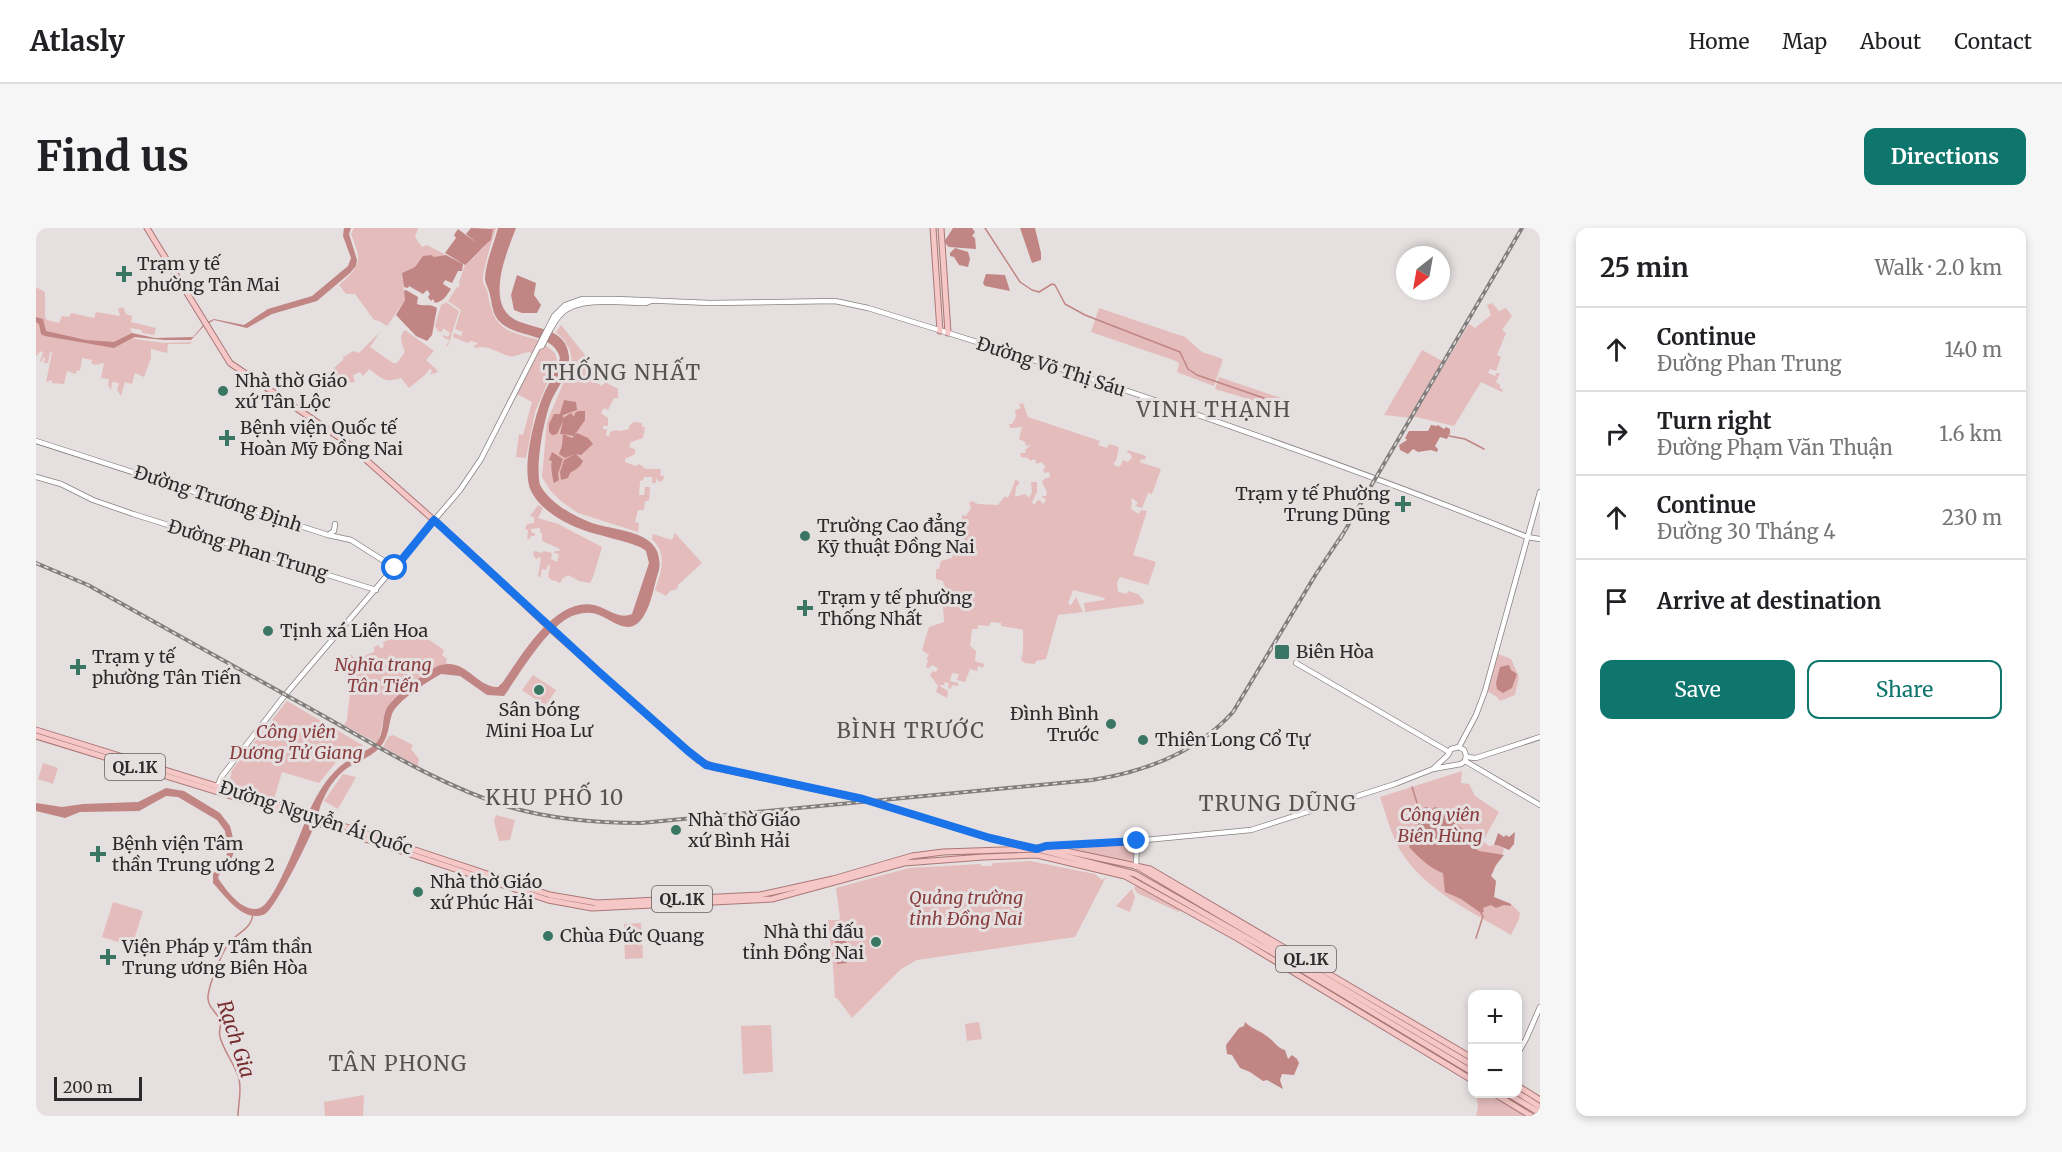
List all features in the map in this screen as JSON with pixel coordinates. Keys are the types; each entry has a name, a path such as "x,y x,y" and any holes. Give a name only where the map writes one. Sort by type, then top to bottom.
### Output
{"main road":[{"path":"147,228 224,356 234,367 333,432 434,520 554,632 706,765 863,799 986,837 1038,848"},
{"path":"933,228 940,331"},
{"path":"941,228 948,333"},
{"name":"Đường Võ Thị Sáu","path":"434,520 460,490 482,459 559,310 574,301 617,299 718,303 835,301 868,308 948,333 1257,436 1527,537 1540,539"},
{"name":"Đường Trương Định","path":"36,441 328,535 351,540 395,568"},
{"name":"Đường Phan Trung","path":"36,477 61,484 90,499 133,514 376,590"},
{"path":"1459,747 1476,715 1485,691 1540,492"},
{"path":"217,789 224,773 285,695 434,520"},
{"path":"328,535 334,531 335,524"},
{"path":"1296,663 1449,753"},
{"name":"Đường Nguyễn Ái Quốc","path":"36,730 65,742 318,820 499,880 560,903 596,905 768,897 797,893 921,854 987,854"},
{"name":"Đường Nguyễn Ái Quốc","path":"36,736 65,742"},
{"path":"1465,759 1476,758 1540,737"},
{"path":"1060,848 1251,830 1395,784 1433,769 1461,764 1465,759 1465,751 1459,747 1453,748 1433,769"},
{"path":"1449,753 1450,761 1456,765"},
{"path":"1465,759 1540,805"},
{"path":"986,837 987,854"},
{"path":"1134,877 1137,841"},
{"name":"QL.1K","path":"1038,848 1134,877 1241,931 1468,1062"},
{"name":"QL.1K","path":"987,854 1038,848 1060,848 1136,867 1146,867 1157,872 1367,1017 1468,1077"},
{"name":"QL.1K","path":"987,854 1037,855 1134,877"},
{"name":"QL.1K","path":"1241,931 1374,1006 1468,1055"},
{"path":"1367,1017 1374,1006"},
{"name":"QL.1K","path":"1374,1006 1468,1069"},
{"path":"1522,1046 1540,1007"},
{"path":"1522,1089 1540,1100"},
{"path":"1522,1096 1540,1107"},
{"path":"1505,1098 1532,1116"},
{"path":"1515,1098 1540,1113"}],"green space":[{"path":"354,228 418,228 415,237 422,247 427,245 446,255 419,261 415,267 402,273 405,300 387,326 374,320 355,294 346,294 339,285 358,262 351,234"},
{"path":"492,228 496,228 483,278 491,307 494,316 504,328 539,340 534,355 529,352 509,356 489,348 476,348 473,345 478,343 470,341 468,343 453,337 454,333 461,336 463,332 455,329 461,310 448,301 460,285 465,265 474,258 480,247 491,240"},
{"path":"36,287 45,292 47,320 59,323 62,316 69,317 71,313 94,318 96,312 119,316 118,309 123,307 126,314 132,316 131,322 156,328 154,335 130,328 135,339 164,343 192,342 190,344 168,344 167,353 151,349 151,358 144,377 135,373 132,384 125,382 121,396 117,390 119,383 112,382 111,390 108,385 109,379 101,378 104,363 95,365 91,363 92,360 82,358 80,371 77,370 76,374 67,371 64,384 52,383 52,380 46,382 52,353 50,352 48,363 44,363 45,358 43,357 42,362 40,361 43,353 41,351 36,356"},
{"path":"446,302 459,311 448,346 446,345 449,340 443,337 444,335 448,337 450,333 443,328 442,332 438,331 435,326 441,305"},
{"path":"1492,303 1499,311 1506,308 1512,316 1502,330 1506,333 1497,355 1501,357 1496,371 1490,369 1488,373 1495,376 1500,373 1496,382 1503,390 1502,392 1481,382 1454,426 1412,416 1411,418 1384,415 1422,350 1444,362 1440,368 1442,369 1469,324 1475,328 1491,315 1487,305"},
{"path":"1099,308 1185,337 1202,352 1223,359 1214,386 1177,372 1179,364 1176,361 1091,332"},
{"path":"561,325 585,355 585,368 595,376 593,381 602,386 605,382 618,389 618,398 614,398 608,410 604,408 601,413 608,418 608,426 603,426 603,429 607,429 606,436 616,430 629,429 634,422 642,423 642,427 645,427 643,438 631,442 629,447 635,449 635,454 625,459 625,462 636,466 639,464 646,469 661,469 660,475 664,476 659,482 656,478 656,483 652,483 652,477 644,477 640,481 639,495 644,495 645,487 650,487 649,501 645,501 644,510 638,510 635,522 639,523 638,532 578,513 550,490 542,477 547,422 572,362 570,350 556,332"},
{"path":"405,330 434,351 426,360 438,371 436,373 430,374 432,371 430,368 409,388 401,378 384,379 369,369 363,376 360,372 353,375 355,382 346,383 342,378 336,380 334,373 326,375 344,359 342,358 353,351 359,353 380,332 370,347 393,363 397,363 405,352 401,338"},
{"path":"544,344 555,353 557,360 535,412 526,458 516,457 519,434 523,435 532,402 517,394 539,349"},
{"path":"1219,377 1284,399 1281,409 1215,389"},
{"path":"1023,403 1028,417 1100,441 1098,445 1107,448 1109,444 1119,447 1114,462 1114,465 1118,467 1123,460 1128,462 1132,459 1128,450 1146,456 1145,460 1142,459 1139,462 1161,469 1152,494 1148,493 1142,508 1135,506 1138,503 1132,498 1131,500 1131,509 1139,514 1141,510 1147,511 1133,555 1156,562 1148,585 1120,577 1117,582 1118,592 1127,594 1128,591 1138,594 1144,601 1143,604 1085,612 1084,603 1105,598 1073,590 1068,604 1071,605 1076,597 1083,612 1058,615 1046,659 1036,661 1035,664 1021,660 1023,630 1001,626 1001,623 991,622 989,626 978,625 978,629 972,629 970,646 976,651 975,661 984,664 983,668 978,666 977,671 970,669 965,682 957,680 959,674 952,673 950,681 958,683 958,686 952,685 951,689 948,688 949,683 945,682 944,685 940,685 948,691 947,698 936,692 938,686 930,675 938,668 932,665 929,668 926,667 928,660 926,659 929,655 922,650 929,627 944,622 941,598 935,595 938,589 944,586 943,581 936,579 936,569 939,569 941,561 952,558 954,552 973,545 971,539 967,542 964,540 966,535 962,527 962,515 966,516 971,508 969,503 972,501 978,504 998,505 1005,496 1007,498 1009,496 1015,480 1019,481 1019,484 1016,487 1015,497 1025,494 1029,498 1032,492 1031,482 1037,482 1037,492 1032,502 1034,505 1040,500 1043,504 1046,500 1041,496 1046,496 1047,492 1042,482 1050,477 1049,472 1044,473 1043,469 1046,468 1042,462 1036,464 1035,459 1030,461 1028,458 1021,457 1020,453 1026,453 1025,450 1031,445 1026,446 1025,442 1019,439 1022,427 1010,428 1009,424 1012,424 1016,417 1015,410 1021,408 1019,404"},
{"path":"538,505 543,508 538,518 558,524 602,547 590,583 579,581 568,575 560,583 553,581 548,577 550,566 548,565 546,570 542,569 540,578 538,576 541,558 538,557 537,560 533,555 534,551 552,553 551,559 557,562 559,554 554,553 560,549 542,541 540,528 531,529 535,536 527,539 528,530 525,529 527,524 534,523 534,517 530,516"},
{"path":"675,533 702,563 678,585 677,589 670,591 666,596 655,590 662,557 652,539 653,534 672,540"},
{"name":"Nghĩa trang Tân Tiến","path":"404,634 406,640 422,635 444,650 442,655 447,659 448,665 425,675 392,701 384,715 377,743 344,725 347,720 353,665 347,664 345,656 352,655 354,658 364,659 366,655 374,652 374,647 378,645 381,649 384,646 383,642"},
{"path":"1498,654 1511,659 1519,677 1515,695 1500,701 1487,691"},
{"name":"Sân bóng Mini Hoa Lư","path":"533,675 556,690 545,706 522,690"},
{"name":"Công viên Dương Tử Giang","path":"287,701 364,746 336,762 319,783 282,772 274,799 232,787 230,780 232,770"},
{"path":"393,735 413,745 411,749 419,759 420,768 383,747 389,736"},
{"path":"43,763 58,768 53,784 38,779"},
{"name":"Công viên Biên Hùng","path":"1462,771 1461,783 1469,784 1475,796 1499,812 1483,841 1489,846 1497,845 1504,849 1491,876 1496,881 1494,897 1511,904 1520,913 1511,935 1450,899 1422,877 1400,850 1380,797"},
{"path":"343,774 356,777 338,809 324,801"},
{"path":"496,815 515,820 510,840 499,841 494,821"},
{"path":"1131,844 1135,848 1133,860 1130,863 1075,850 1077,847"},
{"name":"Quảng trường tỉnh Đồng Nai","path":"1030,861 1095,874 1102,880 1106,877 1075,937 917,960 901,969 852,1018 835,998 828,920 839,920 840,918 836,888 909,868 980,864 991,866 993,863"},
{"path":"1136,885 1180,909 1179,912 1137,893 1134,888"},
{"path":"1132,889 1135,897 1130,912 1116,906"},
{"path":"113,902 143,911 132,946 102,937"},
{"path":"641,923 643,958 625,959 624,924"},
{"path":"979,1022 982,1039 967,1041 965,1024"},
{"path":"771,1025 773,1072 743,1074 741,1026"},
{"path":"364,1095 363,1116 325,1116 324,1102"},
{"path":"1477,1098 1499,1098 1528,1116 1476,1116"}],"shaded area":[{"path":"344,228 351,228 349,234 357,260 356,266 350,273 317,301 272,314 247,328 214,320 203,327 191,340 134,337 114,348 45,336 41,334 39,324 36,322 36,317 43,319 46,331 86,340 114,342 132,333 155,338 193,337 205,323 214,319 244,325 268,309 312,296 348,266 351,258 343,236"},
{"path":"471,228 493,229 491,240 465,265 445,253 456,238 454,235 458,229 478,244 466,234"},
{"path":"498,228 516,228 505,258 500,282 502,303 506,312 521,322 552,332 566,346 569,357 568,368 552,399 543,429 539,454 540,485 550,498 577,517 638,535 655,547 659,557 659,570 651,600 643,617 638,623 627,627 592,613 572,616 544,640 504,696 487,695 460,676 441,674 400,703 392,714 386,736 379,748 370,756 347,768 331,785 293,871 277,899 265,914 257,916 242,912 213,883 213,874 225,859 228,851 225,831 217,820 178,797 166,796 139,811 80,812 65,818 36,811 36,803 62,807 138,802 166,788 184,791 220,813 230,826 234,852 228,867 218,878 241,904 247,908 260,908 266,903 280,880 321,789 343,764 377,742 387,708 410,686 431,670 446,664 462,668 490,686 498,687 541,630 566,610 580,605 594,605 622,616 632,614 649,563 646,551 627,542 586,531 562,521 541,505 531,491 527,470 533,430 543,396 560,358 556,349 549,343 511,329 496,317 485,278 488,259"},
{"path":"953,228 972,228 975,232 972,236 975,238 976,249 949,247 944,242"},
{"path":"1020,228 1035,228 1041,260 1032,263"},
{"path":"955,248 968,252 970,259 968,267 959,265 954,257 950,256"},
{"path":"446,255 463,264 462,271 458,271 452,283 445,280 443,284 451,289 443,300 435,303 428,297 430,294 427,290 423,294 409,286 404,287 402,273 415,267 423,256 434,257"},
{"path":"986,274 1005,275 1010,291 985,286 983,283"},
{"path":"517,275 536,283 534,295 541,305 537,313 522,313 514,310 511,295"},
{"path":"404,291 418,297 417,304 437,308 432,335 427,341 416,336 396,315 405,300"},
{"path":"564,400 576,402 577,410 563,415 563,418 571,413 574,417 578,411 585,411 585,420 574,436 560,434 563,421 557,434 552,435 549,432 549,424 554,414 560,414"},
{"path":"1431,425 1450,429 1447,439 1440,437 1435,446 1438,449 1437,452 1431,450 1418,452 1413,449 1408,454 1400,450 1399,445 1407,440 1405,438 1409,431 1428,431"},
{"path":"577,433 588,438 593,444 581,455 576,454 583,461 582,463 570,473 568,478 561,480 560,472 564,460 575,454 565,458 559,454 563,434 572,438"},
{"path":"552,452 563,459 558,474 559,480 554,483 552,461 549,460"},
{"path":"1509,665 1511,670 1517,674 1512,688 1503,693 1497,689 1496,683 1500,667"},
{"path":"1427,807 1431,810 1435,807 1448,812 1459,811 1458,818 1455,820 1472,836 1467,840 1468,844 1479,851 1504,855 1491,876 1496,881 1494,897 1511,906 1504,905 1496,908 1491,905 1483,908 1484,912 1481,913 1461,899 1445,892 1443,873 1434,869 1409,847 1413,837 1411,834 1417,827 1422,811 1419,809"},
{"path":"1515,832 1514,844 1509,850 1494,845 1498,833 1509,837"},
{"path":"835,941 846,941 847,963 837,964"},
{"path":"1245,1022 1285,1050 1288,1059 1292,1055 1297,1059 1299,1063 1294,1075 1282,1074 1280,1080 1283,1089 1240,1068 1232,1055 1227,1054 1226,1045"}],"waterway":[{"path":"985,228 1020,282 1032,290 1039,292 1052,284 1055,285 1065,304 1085,315 1180,352 1188,369 1197,375 1281,404"},
{"path":"1449,436 1465,439 1484,449"},
{"path":"1412,787 1419,809"},
{"path":"1476,938 1483,916 1481,913"},
{"name":"Rạch Gia","path":"238,1116 239,1079 222,1042 220,1020 210,1006 208,996 224,951 231,941 248,926 253,914"}],"railway":[{"path":"1340,539 1522,228"},
{"path":"36,563 88,585 382,749 480,797 506,806 556,817 641,823 1092,780 1150,766 1203,738 1233,712 1344,532"}],"place":[{"name":"Trạm y tế phường Tân Mai","path":"124,274"},
{"name":"Nhà thờ Giáo xứ Tân Lộc","path":"223,391"},
{"name":"Bệnh viện Quốc tế Hoàn Mỹ Đồng Nai","path":"227,438"},
{"name":"Trạm y tế Phường Trung Dũng","path":"1403,504"},
{"name":"Trường Cao đẳng Kỹ thuật Đồng Nai","path":"805,536"},
{"name":"Trạm y tế phường Thống Nhất","path":"805,608"},
{"name":"Tịnh xá Liên Hoa","path":"268,631"},
{"name":"Biên Hòa","path":"1282,652"},
{"name":"Trạm y tế phường Tân Tiến","path":"78,667"},
{"name":"Sân bóng Mini Hoa Lư","path":"539,690"},
{"name":"Đình Bình Trước","path":"1111,724"},
{"name":"Thiên Long Cổ Tự","path":"1143,740"},
{"name":"Nhà thờ Giáo xứ Bình Hải","path":"676,830"},
{"name":"Bệnh viện Tâm thần Trung ương 2","path":"98,854"},
{"name":"Nhà thờ Giáo xứ Phúc Hải","path":"418,892"},
{"name":"Chùa Đức Quang","path":"548,936"},
{"name":"Nhà thi đấu tỉnh Đồng Nai","path":"876,942"},
{"name":"Viện Pháp y Tâm thần Trung ương Biên Hòa","path":"108,957"}],"district":[{"name":"THỐNG NHẤT","path":"622,373"},
{"name":"VINH THẠNH","path":"1214,410"},
{"name":"BÌNH TRƯỚC","path":"911,731"},
{"name":"KHU PHỐ 10","path":"555,798"},
{"name":"TRUNG DŨNG","path":"1278,804"},
{"name":"TÂN PHONG","path":"398,1064"}],"route":[{"path":"395,568 434,520 599,672 706,765 863,799 986,837 1037,849 1042,846 1137,841"}]}
